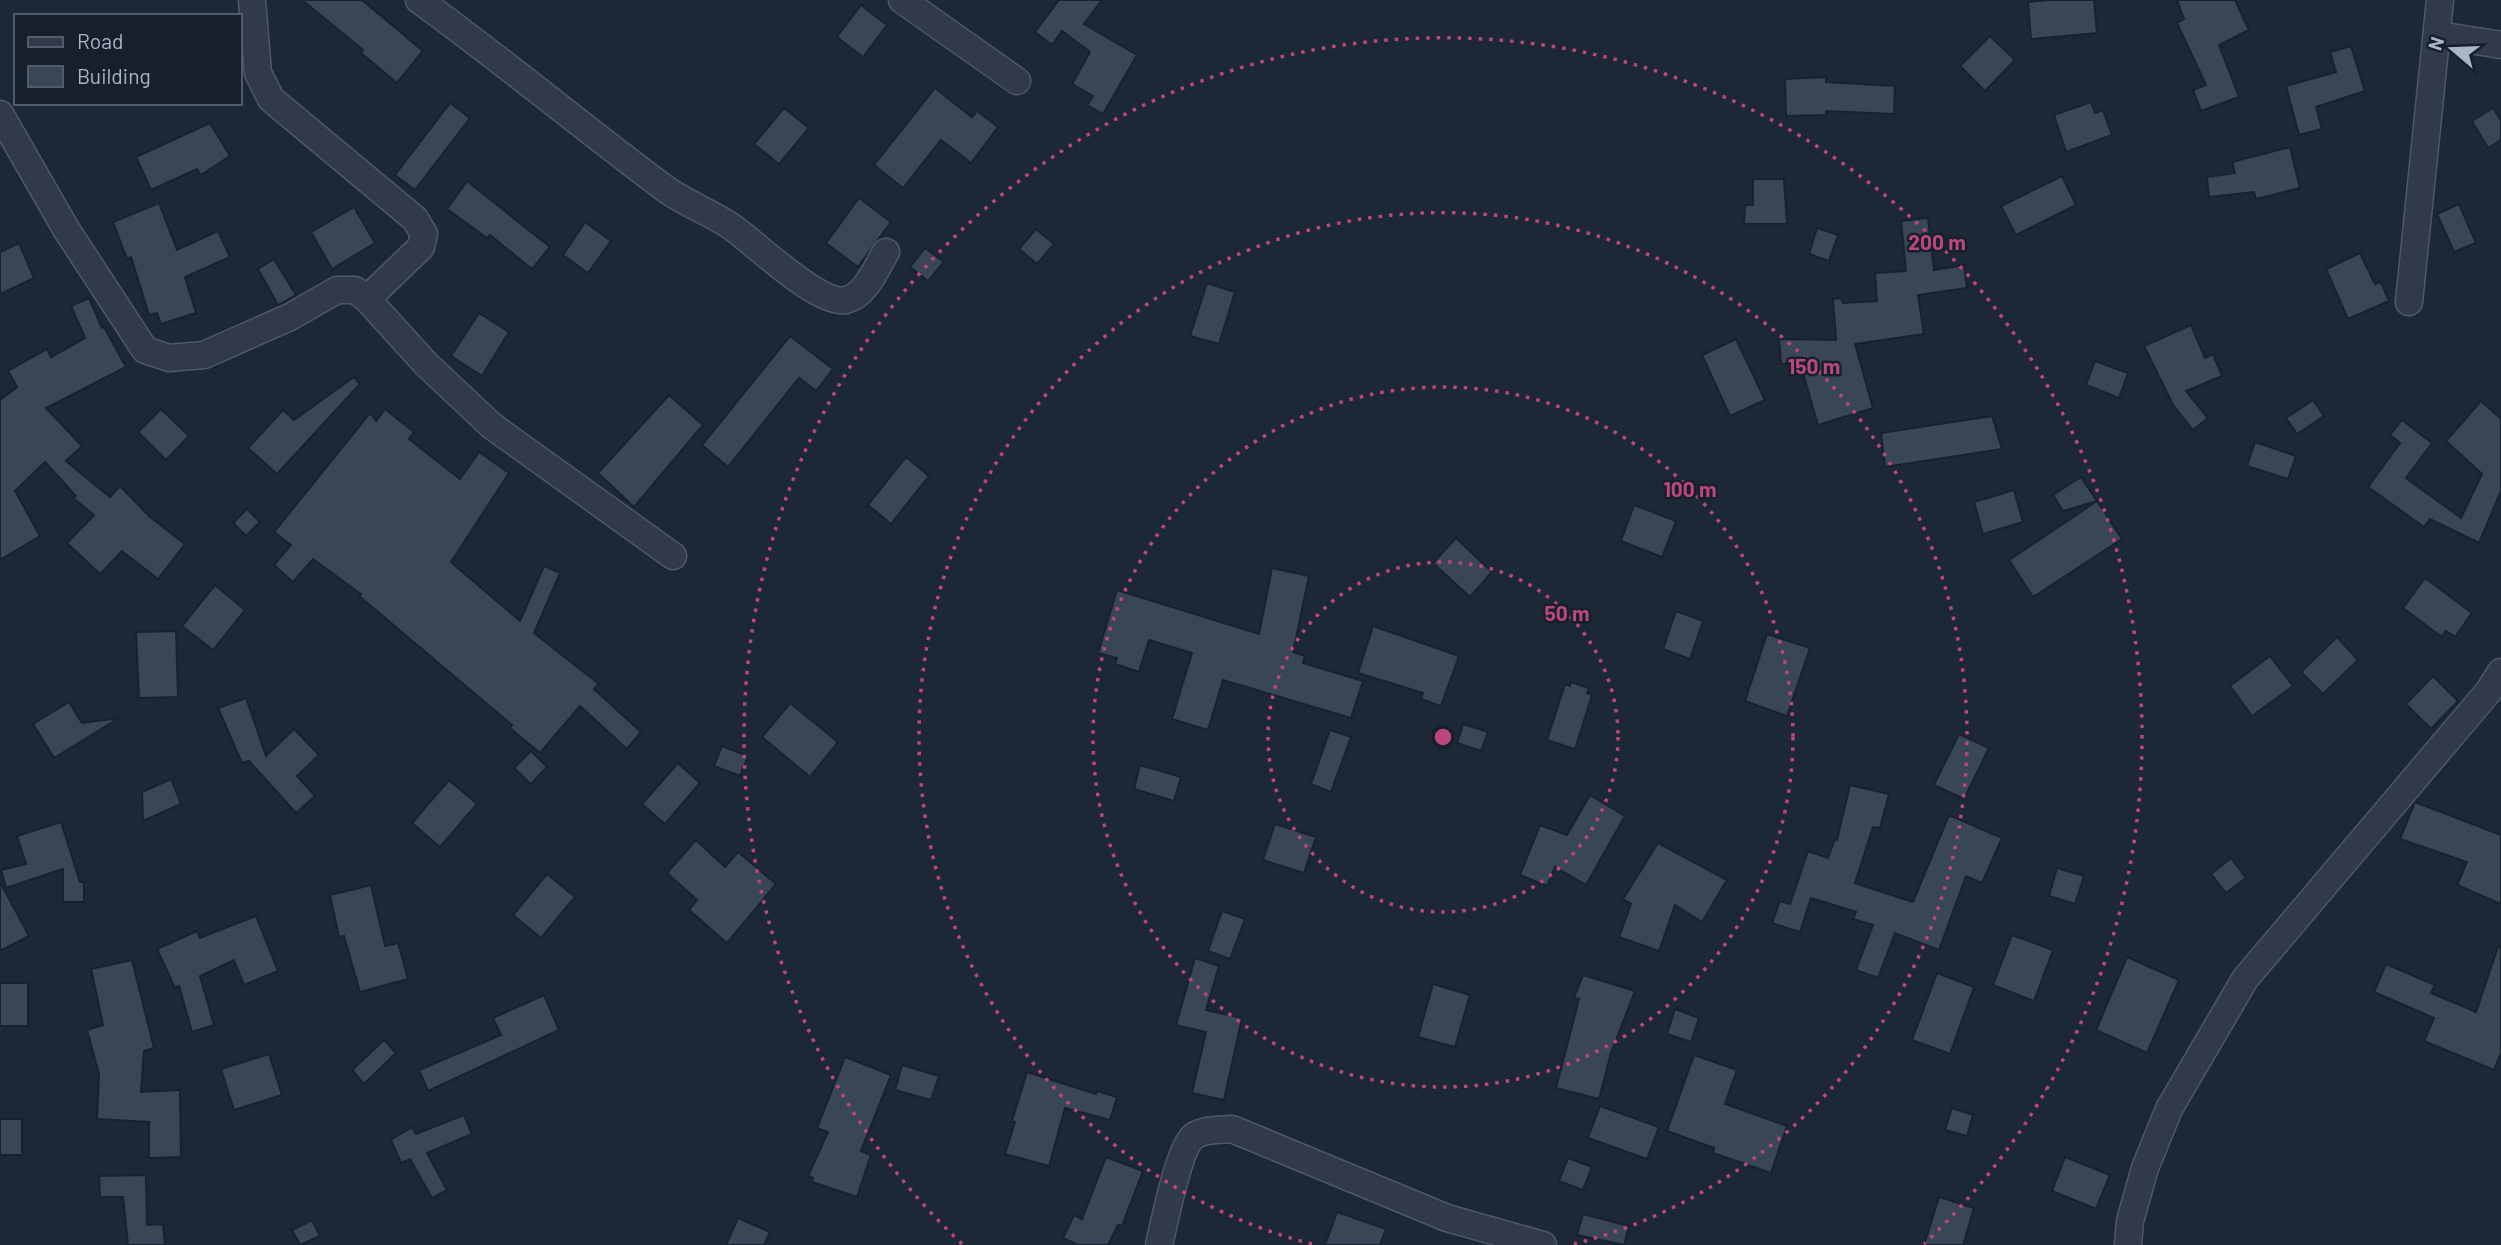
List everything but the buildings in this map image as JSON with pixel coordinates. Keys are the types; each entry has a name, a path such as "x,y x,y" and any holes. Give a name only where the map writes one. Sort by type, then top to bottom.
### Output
{"street":[{"path":"252,0 258,73 271,99 415,219 424,234 421,247 367,299"},
{"path":"419,0 507,64 665,189 732,227 772,262 828,298 846,300 863,290 886,252"},
{"path":"902,0 1017,81"},
{"path":"2409,302 2440,0"},
{"path":"2438,36 2501,45"},
{"path":"0,114 66,229 145,350 169,358 204,355 290,317 337,290 355,290 367,299 426,364 492,426 673,556"},
{"path":"2128,1245 2130,1221 2145,1168 2169,1109 2245,979 2497,687"},
{"path":"1159,1245 1178,1168 1190,1138 1201,1132 1232,1129 1447,1218 1543,1245"}]}
